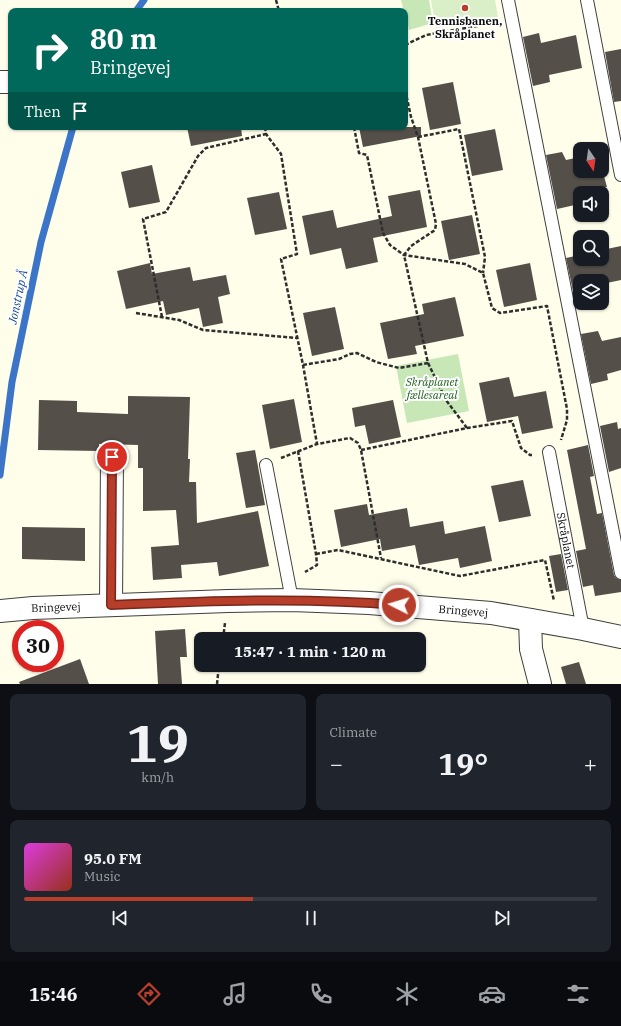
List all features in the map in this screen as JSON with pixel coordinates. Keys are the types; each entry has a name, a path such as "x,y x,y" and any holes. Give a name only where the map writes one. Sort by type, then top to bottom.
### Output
{"street":[{"path":"111,605 112,457"},
{"name":"Bringevej","path":"0,611 33,608 111,605 292,600 369,602 491,613 621,637"},
{"path":"530,620 531,649 540,684"}],"lane":[{"path":"508,0 621,573"},
{"path":"587,0 621,175"},
{"name":"Skråplanet","path":"549,452 583,629"},
{"path":"266,465 292,600"}],"path":[{"path":"408,44 426,35 513,20"},
{"path":"404,255 411,246 435,230 436,224 418,136 411,117 408,102"},
{"path":"361,450 467,428 512,421 521,448 530,455 549,452 558,448 567,420 567,409 547,306 500,313 492,308 483,273 485,257 459,129 418,136"},
{"path":"265,130 266,134 281,154 297,254 281,259 303,365 317,444"},
{"path":"355,130 359,153 367,155 383,233 390,246 404,255 465,264 483,273"},
{"path":"162,318 144,219 166,212 198,156 206,148 266,134"},
{"path":"404,255 428,363 446,400 467,428"},
{"path":"136,313 179,320 203,330 297,338"},
{"path":"303,365 339,359 350,354 357,353 376,362 399,368 428,363"},
{"path":"266,465 317,444 350,438 358,443 361,450 381,558"},
{"path":"288,577 302,574 317,565 298,451"},
{"path":"316,554 338,550 460,576 545,560 559,625"},
{"path":"217,684 218,672"}],"green space":[{"path":"401,0 429,0 433,23 409,30 408,8 403,8"},
{"name":"Tennisbanen, Skråplanet","path":"431,0 495,0 498,17 436,28"},
{"name":"Skråplanet fællesareal","path":"458,354 469,411 407,423 396,366"}],"building":[{"path":"539,33 541,43 576,35 582,68 549,75 550,82 533,86 523,37"},
{"path":"621,49 621,101 614,102 605,52"},
{"path":"453,82 461,124 430,130 422,88"},
{"path":"408,127 421,127 421,136 363,147 360,130 408,130"},
{"path":"495,129 503,170 472,176 464,135"},
{"path":"188,130 241,130 242,136 191,146"},
{"path":"562,152 566,160 573,158 573,178 604,178 607,186 573,186 573,205 557,209 546,155"},
{"path":"152,165 160,202 129,208 121,172"},
{"path":"420,190 427,227 373,238 378,262 346,269 341,248 310,255 302,216 333,210 337,228 392,216 388,196"},
{"path":"279,192 287,229 255,235 247,198"},
{"path":"472,215 480,254 449,260 441,221"},
{"path":"621,246 621,280 609,283 609,274 573,274 573,291 566,258 573,256 573,266 609,266 609,249"},
{"path":"150,263 152,274 190,267 193,281 226,275 230,294 218,297 223,323 203,327 199,308 166,315 163,301 126,309 117,271"},
{"path":"530,263 537,300 504,307 496,270"},
{"path":"455,297 464,336 415,346 417,354 388,359 380,323 424,314 422,304"},
{"path":"335,307 344,349 312,356 303,313"},
{"path":"598,331 602,341 621,337 621,370 607,374 608,380 591,384 581,334"},
{"path":"509,377 514,397 546,391 553,428 522,434 518,416 487,422 479,383"},
{"path":"128,396 190,397 188,459 190,459 189,482 196,482 197,523 258,511 269,566 219,576 217,562 181,565 182,578 153,580 151,547 179,545 176,510 143,511 143,468 138,468 138,445 99,444 99,451 38,450 39,400 77,401 77,412 128,414"},
{"path":"294,399 302,442 270,449 262,405"},
{"path":"393,400 401,437 369,444 365,425 355,427 352,408"},
{"path":"617,422 618,429 621,428 621,468 609,472 600,426"},
{"path":"588,445 594,476 590,477 597,514 602,513 614,575 616,578 621,580 621,592 595,596 593,585 583,587 576,551 586,549 567,450"},
{"path":"255,450 265,505 246,508 236,453"},
{"path":"523,480 531,516 499,522 491,486"},
{"path":"367,504 369,515 407,508 410,527 443,521 445,534 485,526 492,561 460,568 458,558 419,565 415,545 382,551 380,539 341,547 334,510"},
{"path":"22,527 85,528 85,561 22,559"},
{"path":"561,554 568,590 556,592 549,556"},
{"path":"185,629 187,657 180,657 182,684 158,684 155,631"},
{"path":"80,659 89,684 20,684 19,682 46,672 64,672 64,665"},
{"path":"579,662 586,684 566,684 561,667"}],"waterway":[{"name":"Jonstrup Å","path":"138,8 144,0"},
{"name":"Jonstrup Å","path":"0,475 12,382 41,242 72,130"}],"place":[{"name":"Tennisbanen, Skråplanet","path":"465,8"}],"route":[{"path":"112,457 111,605 292,600 369,602 399,605"}]}
